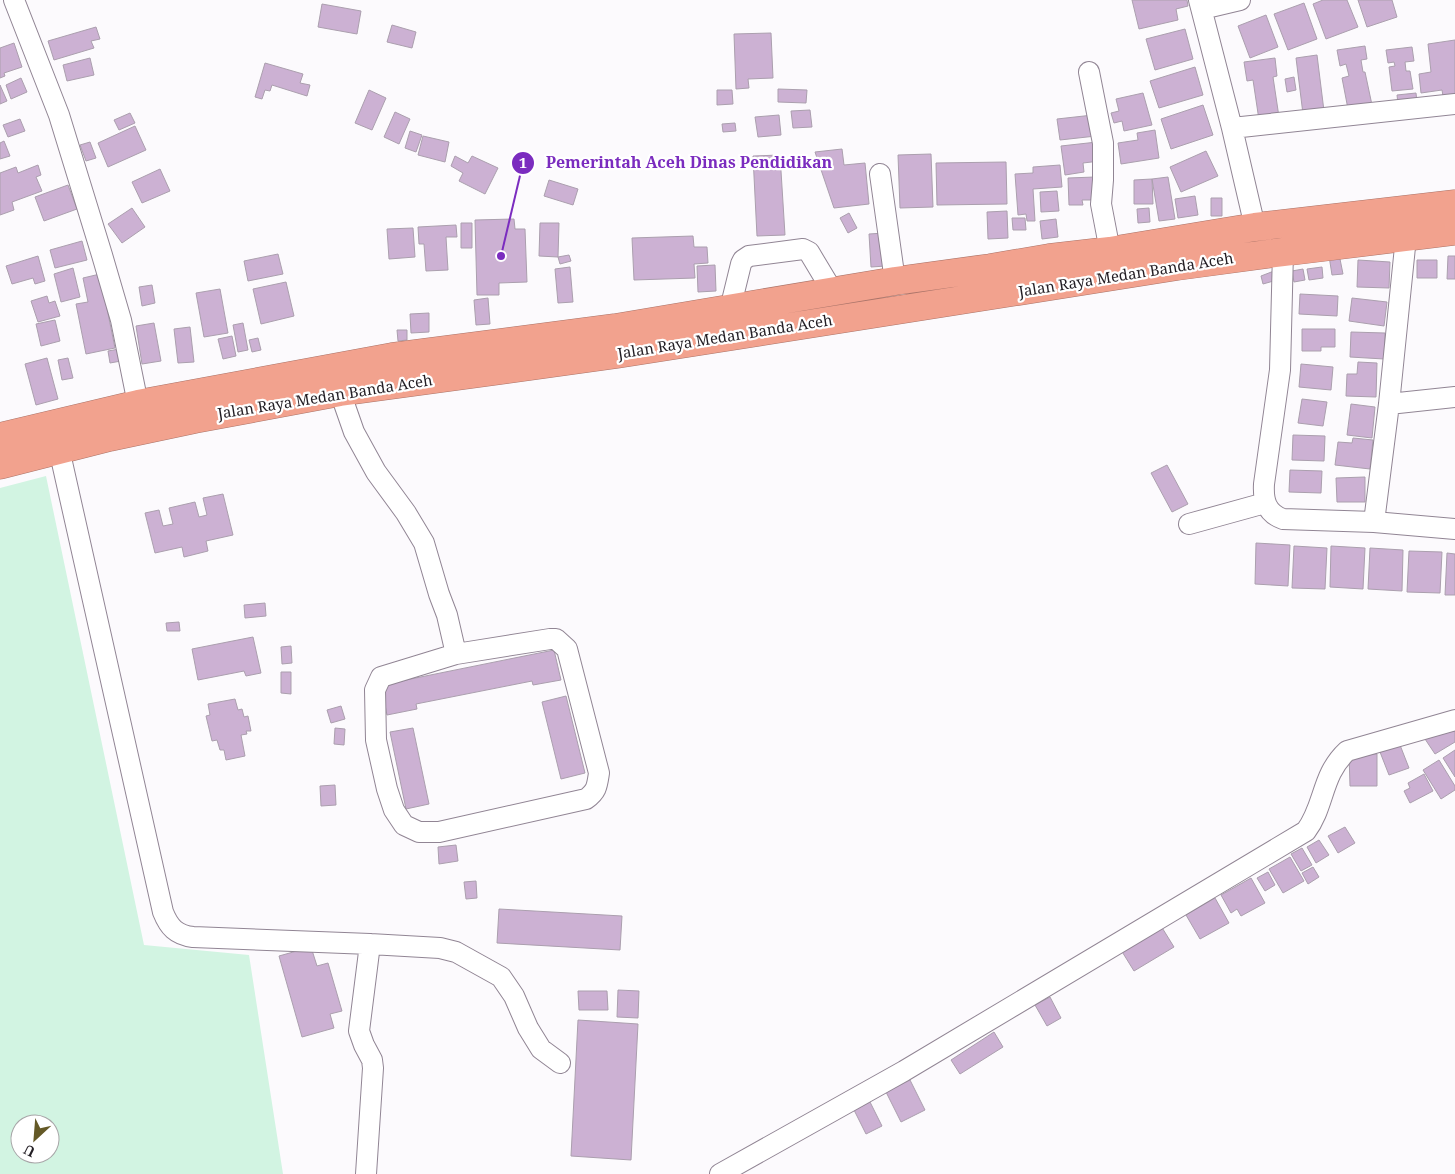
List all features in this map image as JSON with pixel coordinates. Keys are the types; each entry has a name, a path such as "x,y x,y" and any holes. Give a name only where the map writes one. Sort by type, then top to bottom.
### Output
{"highway":[{"name":"Jalan Raya Medan Banda Aceh","path":"0,465 110,436 617,341 730,309 1255,227 1455,204"},
{"name":"Jalan Raya Medan Banda Aceh","path":"0,437 138,404 392,357 617,341 997,295 1160,269 1455,231"},
{"path":"990,268 997,295"}],"street":[{"path":"14,0 59,115 121,320 138,404"},
{"path":"1240,0 1200,4 1255,227"},
{"path":"1089,72 1104,144 1101,204 1110,251"},
{"path":"1232,128 1455,104"},
{"path":"880,174 895,282"},
{"path":"1374,522 1389,404 1406,237"},
{"path":"730,309 741,264 749,256 806,250 833,292"},
{"path":"1283,252 1280,370 1264,484 1265,503 1275,517 1283,519 1374,522 1455,529"},
{"path":"340,392 354,432 376,472 406,513 424,543 456,654"},
{"path":"1389,404 1455,397"},
{"path":"60,450 160,902 167,923 183,936 440,948 456,952 501,977 514,996 528,1028 541,1050 560,1063"},
{"path":"1189,524 1265,503"},
{"path":"550,639 556,639 562,643 567,649 597,762 599,773 597,787 593,794 586,799 439,832 419,832 404,825 394,810 387,789 376,740 375,690 381,677 456,654 550,639"},
{"path":"720,1174 904,1071 1306,831 1314,818 1325,784 1337,760 1347,751 1455,720"},
{"path":"366,1174 373,1068 372,1060 364,1045 360,1031 370,944"}],"green space":[{"path":"46,476 144,945 249,955 283,1174 0,1174 0,488"}],"building":[{"path":"1132,0 1187,0 1188,6 1176,9 1178,20 1139,29"},
{"path":"1323,0 1347,0 1358,27 1326,39 1313,4"},
{"path":"1358,0 1392,0 1397,17 1367,27"},
{"path":"1304,3 1317,39 1288,50 1274,14"},
{"path":"322,4 361,11 357,34 318,27"},
{"path":"1266,15 1278,47 1250,58 1238,26"},
{"path":"392,25 416,32 412,48 387,42"},
{"path":"96,27 100,39 91,41 94,48 54,60 48,41"},
{"path":"1185,29 1193,59 1155,70 1146,39"},
{"path":"771,33 773,78 748,79 749,88 736,89 734,34"},
{"path":"1455,40 1455,94 1443,96 1442,90 1421,93 1419,74 1431,72 1428,44"},
{"path":"14,43 22,67 4,73 5,76 0,78 0,48"},
{"path":"1365,46 1367,59 1361,60 1372,105 1348,109 1342,78 1349,76 1346,64 1340,66 1337,50"},
{"path":"1412,47 1414,61 1405,62 1406,71 1410,71 1413,89 1392,91 1389,67 1395,66 1394,62 1388,63 1386,50"},
{"path":"1317,55 1324,111 1303,114 1296,58"},
{"path":"90,58 94,75 67,81 63,65"},
{"path":"1275,58 1277,76 1273,77 1279,117 1259,120 1253,80 1247,81 1244,62"},
{"path":"265,63 303,74 300,83 310,85 307,96 272,85 270,91 265,90 262,99 255,97"},
{"path":"1195,67 1203,95 1159,108 1150,81"},
{"path":"1294,77 1296,90 1287,92 1285,79"},
{"path":"21,78 27,92 11,99 6,85"},
{"path":"0,85 7,101 0,104"},
{"path":"778,89 807,90 806,103 778,102"},
{"path":"369,90 386,98 372,130 355,123"},
{"path":"717,90 732,90 733,104 717,105"},
{"path":"1143,93 1152,125 1124,131 1122,121 1114,123 1111,113 1119,111 1116,99"},
{"path":"1416,93 1417,102 1398,104 1397,95"},
{"path":"1203,105 1213,135 1171,149 1161,119"},
{"path":"810,110 812,127 793,128 791,111"},
{"path":"395,112 410,119 399,144 384,137"},
{"path":"130,113 135,123 119,130 114,120"},
{"path":"779,115 781,135 758,137 755,117"},
{"path":"1093,115 1096,136 1060,140 1057,119"},
{"path":"20,119 25,131 8,137 3,125"},
{"path":"735,123 736,131 723,132 722,124"},
{"path":"135,126 146,150 108,167 98,143"},
{"path":"1155,130 1159,158 1121,164 1118,143 1138,140 1137,133"},
{"path":"410,131 422,135 416,152 405,148"},
{"path":"423,136 449,142 445,162 418,155"},
{"path":"4,141 10,156 0,159 0,143"},
{"path":"90,142 96,158 86,161 80,145"},
{"path":"1097,142 1100,161 1083,163 1084,172 1065,175 1061,146"},
{"path":"842,149 844,165 865,163 869,204 834,208 815,152"},
{"path":"1206,151 1218,176 1181,192 1170,167"},
{"path":"931,154 933,207 900,208 898,155"},
{"path":"780,155 785,235 757,236 753,156"},
{"path":"455,156 468,163 472,156 498,168 485,194 459,181 463,173 451,166"},
{"path":"1006,162 1007,204 937,205 936,163"},
{"path":"38,165 41,175 36,177 42,191 12,202 14,210 0,215 0,173 16,167 18,173"},
{"path":"1060,165 1062,187 1033,189 1035,221 1027,221 1026,214 1018,215 1015,174 1033,173 1033,167"},
{"path":"160,169 170,191 142,203 132,182"},
{"path":"1095,177 1095,200 1082,200 1083,205 1069,205 1068,178"},
{"path":"1168,177 1175,219 1159,221 1152,179"},
{"path":"1152,179 1153,204 1134,204 1134,180"},
{"path":"549,180 578,189 573,205 544,196"},
{"path":"68,185 77,209 44,221 35,197"},
{"path":"1057,191 1059,211 1041,212 1040,192"},
{"path":"1195,196 1198,215 1178,218 1175,199"},
{"path":"1211,198 1222,198 1222,216 1211,216"},
{"path":"132,208 145,227 122,243 108,224"},
{"path":"1149,208 1150,222 1138,223 1137,209"},
{"path":"1007,211 1008,238 988,239 987,212"},
{"path":"849,213 857,228 848,233 840,218"},
{"path":"1012,218 1025,218 1026,230 1013,230"},
{"path":"514,219 515,229 525,229 527,282 499,283 499,295 477,295 475,220"},
{"path":"1056,219 1058,237 1042,239 1040,221"},
{"path":"461,223 472,223 472,248 461,248"},
{"path":"540,223 559,223 558,257 539,256"},
{"path":"456,225 457,237 446,237 448,270 426,271 424,244 419,244 418,227"},
{"path":"413,228 415,257 389,259 387,229"},
{"path":"884,233 886,266 871,267 869,234"},
{"path":"693,236 694,247 707,247 708,263 694,264 695,278 634,280 632,238"},
{"path":"82,241 87,260 55,268 50,250"},
{"path":"278,254 283,274 248,281 244,261"},
{"path":"1339,254 1343,274 1332,275 1329,256"},
{"path":"569,255 571,261 560,264 558,257"},
{"path":"38,256 45,281 35,284 33,278 12,284 6,266"},
{"path":"1448,256 1455,256 1455,279 1447,279"},
{"path":"1358,260 1390,262 1389,288 1357,287"},
{"path":"1417,260 1437,260 1437,278 1417,278"},
{"path":"715,265 716,291 698,292 697,266"},
{"path":"570,267 573,302 558,303 555,269"},
{"path":"1322,267 1323,278 1309,280 1307,269"},
{"path":"73,268 80,297 61,302 54,274"},
{"path":"1303,269 1305,280 1294,282 1292,271"},
{"path":"1274,271 1277,280 1263,284 1261,276"},
{"path":"100,274 115,348 86,354 76,304 88,302 83,278"},
{"path":"286,282 294,316 261,324 253,289"},
{"path":"152,285 155,303 142,306 139,287"},
{"path":"220,289 228,333 204,337 196,293"},
{"path":"1300,294 1338,296 1337,316 1299,314"},
{"path":"47,296 49,303 55,301 60,316 38,322 31,301"},
{"path":"488,298 490,324 476,325 474,300"},
{"path":"1352,298 1387,302 1384,326 1349,321"},
{"path":"429,313 429,332 411,333 410,314"},
{"path":"55,320 60,341 41,346 36,324"},
{"path":"154,323 161,361 142,364 136,326"},
{"path":"243,323 248,350 238,352 233,325"},
{"path":"190,327 194,362 178,363 174,329"},
{"path":"1302,329 1335,329 1335,347 1321,347 1321,351 1302,351"},
{"path":"397,330 407,330 407,340 398,341"},
{"path":"1351,332 1385,333 1384,359 1350,357"},
{"path":"232,336 236,356 223,359 218,339"},
{"path":"258,338 261,350 252,352 249,340"},
{"path":"119,349 121,361 110,363 108,351"},
{"path":"47,358 58,399 36,405 25,364"},
{"path":"68,358 73,378 62,380 58,360"},
{"path":"1358,362 1377,363 1376,397 1346,396 1347,374 1357,374"},
{"path":"1301,364 1333,367 1331,390 1299,387"},
{"path":"1302,399 1327,402 1323,426 1298,423"},
{"path":"1351,404 1375,407 1372,438 1347,435"},
{"path":"1293,435 1325,436 1324,461 1292,460"},
{"path":"1353,438 1373,440 1370,469 1335,465 1338,442 1352,443"},
{"path":"1167,465 1188,504 1172,512 1151,473"},
{"path":"1290,470 1322,471 1321,493 1289,492"},
{"path":"1365,477 1365,502 1337,502 1336,478"},
{"path":"223,494 233,535 206,541 208,551 184,557 182,547 155,553 145,513 159,510 163,526 173,524 169,508 195,502 199,517 207,515 203,498"},
{"path":"1256,543 1290,545 1288,586 1255,584"},
{"path":"1294,546 1327,548 1325,589 1292,588"},
{"path":"1331,546 1365,548 1363,589 1330,587"},
{"path":"1370,548 1403,550 1402,591 1368,589"},
{"path":"1409,551 1442,552 1440,593 1407,592"},
{"path":"1447,553 1455,554 1455,595 1445,595"},
{"path":"265,603 266,616 245,618 244,605"},
{"path":"179,622 180,631 167,631 166,623"},
{"path":"253,637 261,673 246,676 244,671 198,680 192,649"},
{"path":"291,646 292,663 282,664 281,647"},
{"path":"554,650 561,680 533,685 532,681 416,704 417,709 387,715 381,685"},
{"path":"281,672 291,672 291,694 281,693"},
{"path":"566,696 585,773 561,779 542,702"},
{"path":"235,699 238,710 242,709 244,717 248,716 251,731 246,731 247,734 241,735 245,756 226,760 224,750 220,750 217,740 212,741 206,716 210,715 208,704"},
{"path":"341,706 345,719 331,723 327,710"},
{"path":"1450,724 1455,732 1455,742 1435,754 1425,739"},
{"path":"335,728 345,729 344,745 334,744"},
{"path":"413,728 429,804 406,809 390,732"},
{"path":"1400,745 1409,768 1389,775 1380,752"},
{"path":"1455,750 1455,777 1443,758"},
{"path":"1349,754 1377,754 1377,786 1350,786"},
{"path":"1439,760 1455,786 1455,790 1441,799 1423,770"},
{"path":"1424,774 1433,791 1410,803 1404,791 1410,788 1408,783"},
{"path":"335,785 336,805 321,806 320,786"},
{"path":"1345,827 1355,843 1338,853 1328,836"},
{"path":"1319,840 1329,855 1316,863 1307,847"},
{"path":"456,845 458,861 439,864 438,847"},
{"path":"1302,848 1312,865 1301,871 1291,854"},
{"path":"1290,857 1304,881 1283,893 1269,869"},
{"path":"1313,867 1319,877 1308,884 1302,873"},
{"path":"1268,872 1275,885 1265,891 1257,878"},
{"path":"1251,878 1265,903 1241,916 1237,909 1231,913 1221,895"},
{"path":"476,881 477,898 466,899 464,882"},
{"path":"1215,898 1229,923 1200,939 1186,915"},
{"path":"499,909 622,916 620,950 497,943"},
{"path":"1161,926 1174,947 1134,971 1121,950"},
{"path":"311,947 317,966 328,963 342,1011 330,1014 334,1028 302,1037 279,956"},
{"path":"618,990 639,991 638,1018 617,1017"},
{"path":"578,991 607,991 608,1010 579,1010"},
{"path":"1050,997 1061,1018 1047,1026 1035,1005"},
{"path":"578,1020 638,1024 631,1160 571,1156"},
{"path":"994,1032 1003,1047 960,1074 951,1060"},
{"path":"910,1080 925,1110 901,1122 886,1092"},
{"path":"870,1102 882,1126 866,1134 854,1110"}],"place":[{"name":"Pemerintah Aceh Dinas Pendidikan","path":"501,256"}]}
